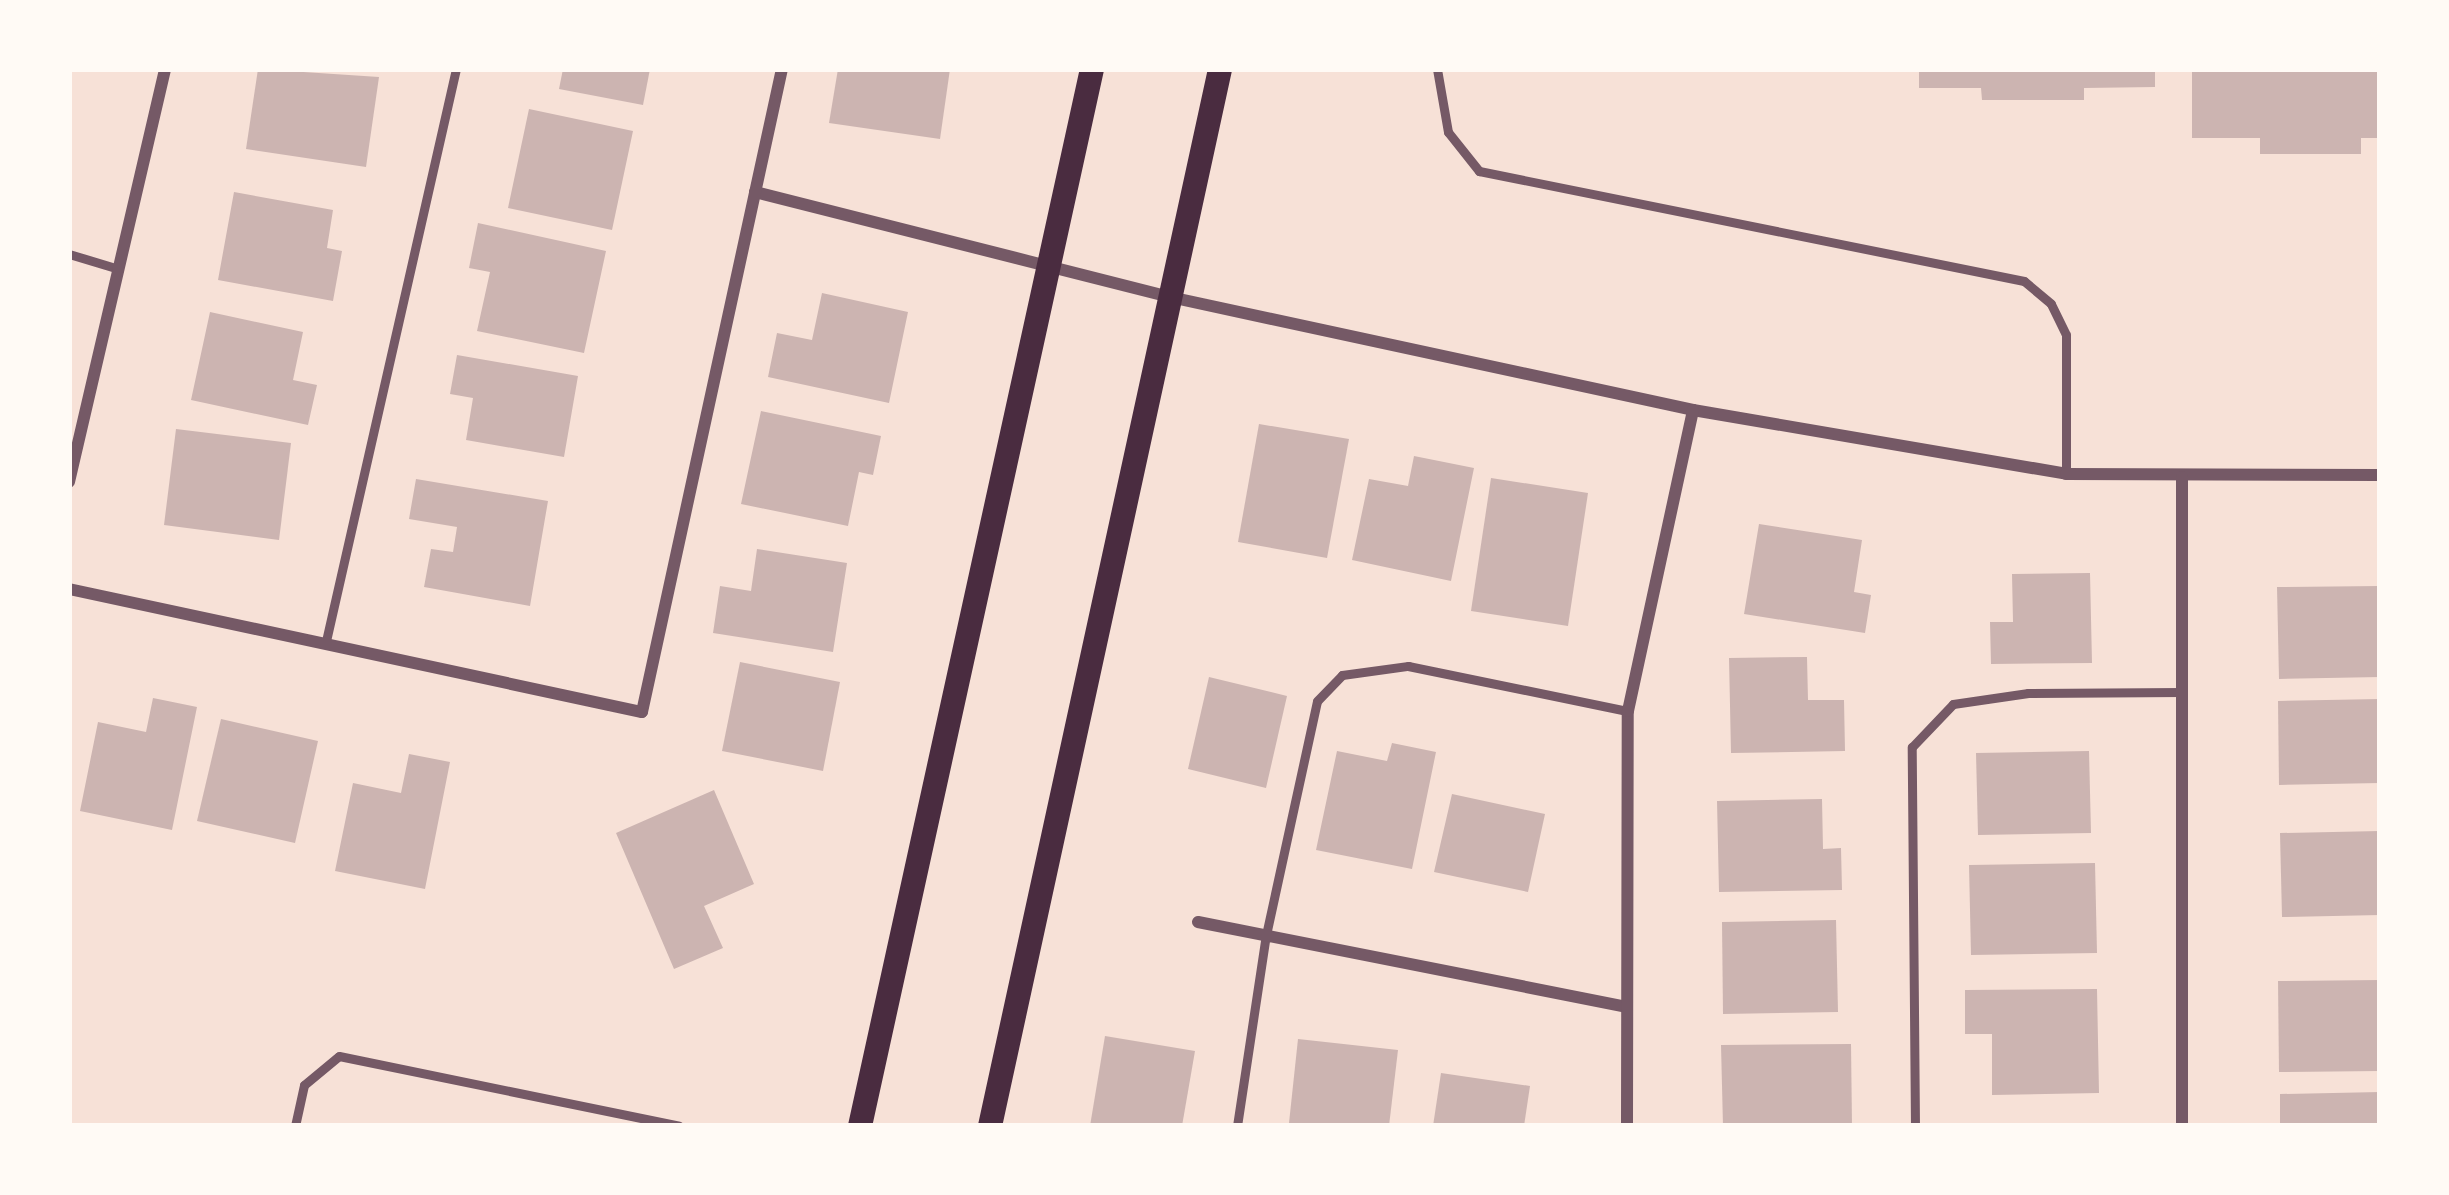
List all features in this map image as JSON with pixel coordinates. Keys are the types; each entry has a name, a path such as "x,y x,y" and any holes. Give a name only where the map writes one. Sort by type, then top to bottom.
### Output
{"main road":[{"path":"860,1126 1092,69"},
{"path":"990,1126 1220,69"}],"street":[{"path":"69,482 166,69"},
{"path":"69,589 642,712 782,69"},
{"path":"755,192 1170,297 1693,410 2066,474 2380,475"},
{"path":"1627,1126 1628,711 1693,410"},
{"path":"2182,477 2182,1126"},
{"path":"1198,922 1624,1006"}],"lane":[{"path":"326,641 456,69"},
{"path":"1437,69 1448,132 1479,171 2024,281 2051,304 2066,335 2066,474"},
{"path":"69,254 119,269"},
{"path":"1237,1126 1266,935 1307,720 1342,675 1408,666 1628,711"},
{"path":"1915,1126 1912,747 1953,704 2028,693 2182,692"},
{"path":"295,1126 304,1085 339,1055 679,1126"}],"building":[{"path":"258,69 379,77 366,167 246,149"},
{"path":"563,69 650,69 643,105 559,89"},
{"path":"838,69 950,69 940,139 829,123"},
{"path":"1919,69 2155,69 2155,87 2084,88 2084,100 1982,100 1981,88 1919,88"},
{"path":"2192,69 2380,69 2380,138 2361,138 2361,154 2260,154 2260,138 2192,138"},
{"path":"529,109 633,131 612,230 508,208"},
{"path":"234,192 333,210 327,248 342,251 333,301 218,280"},
{"path":"478,223 606,251 584,353 477,331 490,272 469,268"},
{"path":"822,293 908,312 889,403 768,377 777,333 812,340"},
{"path":"210,312 303,332 293,380 317,385 308,425 191,400"},
{"path":"457,355 578,376 564,457 466,440 473,398 450,394"},
{"path":"761,411 881,436 873,475 859,472 848,526 741,504"},
{"path":"1259,424 1349,439 1327,558 1238,542"},
{"path":"176,429 291,443 279,540 164,525"},
{"path":"1414,456 1474,468 1451,581 1352,560 1369,479 1408,486"},
{"path":"1491,478 1588,493 1568,626 1471,611"},
{"path":"416,479 548,501 530,606 424,587 431,549 453,552 457,527 409,519"},
{"path":"1759,524 1862,540 1854,592 1871,595 1865,633 1744,614"},
{"path":"757,549 847,563 833,652 713,633 720,586 751,591"},
{"path":"2090,573 2092,663 1991,664 1990,622 2013,622 2012,574"},
{"path":"2380,586 2380,677 2279,679 2277,587"},
{"path":"1807,657 1808,700 1844,700 1845,751 1731,753 1729,658"},
{"path":"740,662 840,682 823,771 722,751"},
{"path":"1209,677 1287,696 1266,788 1188,769"},
{"path":"153,698 197,707 172,830 80,811 98,722 146,732"},
{"path":"2380,699 2380,783 2279,785 2278,701"},
{"path":"221,719 318,741 295,843 197,821"},
{"path":"1392,743 1436,752 1412,869 1316,850 1337,751 1387,761"},
{"path":"2089,751 2091,833 1978,835 1976,753"},
{"path":"409,754 450,762 425,889 335,871 353,783 401,793"},
{"path":"714,790 754,884 704,906 723,948 674,969 616,833"},
{"path":"1452,794 1545,814 1528,892 1434,872"},
{"path":"1822,799 1823,849 1841,848 1842,890 1719,892 1717,801"},
{"path":"2380,831 2380,915 2282,917 2280,833"},
{"path":"2095,863 2097,953 1971,955 1969,865"},
{"path":"1836,920 1838,1012 1723,1014 1722,922"},
{"path":"2380,980 2380,1071 2279,1072 2278,981"},
{"path":"2097,989 2099,1093 1992,1095 1992,1034 1965,1034 1965,990"},
{"path":"1105,1036 1195,1051 1182,1126 1090,1126"},
{"path":"1298,1039 1398,1050 1389,1126 1289,1123"},
{"path":"1851,1044 1852,1126 1723,1126 1721,1045"},
{"path":"1441,1073 1530,1086 1524,1126 1433,1126"},
{"path":"2380,1092 2380,1126 2280,1126 2280,1094"}]}
